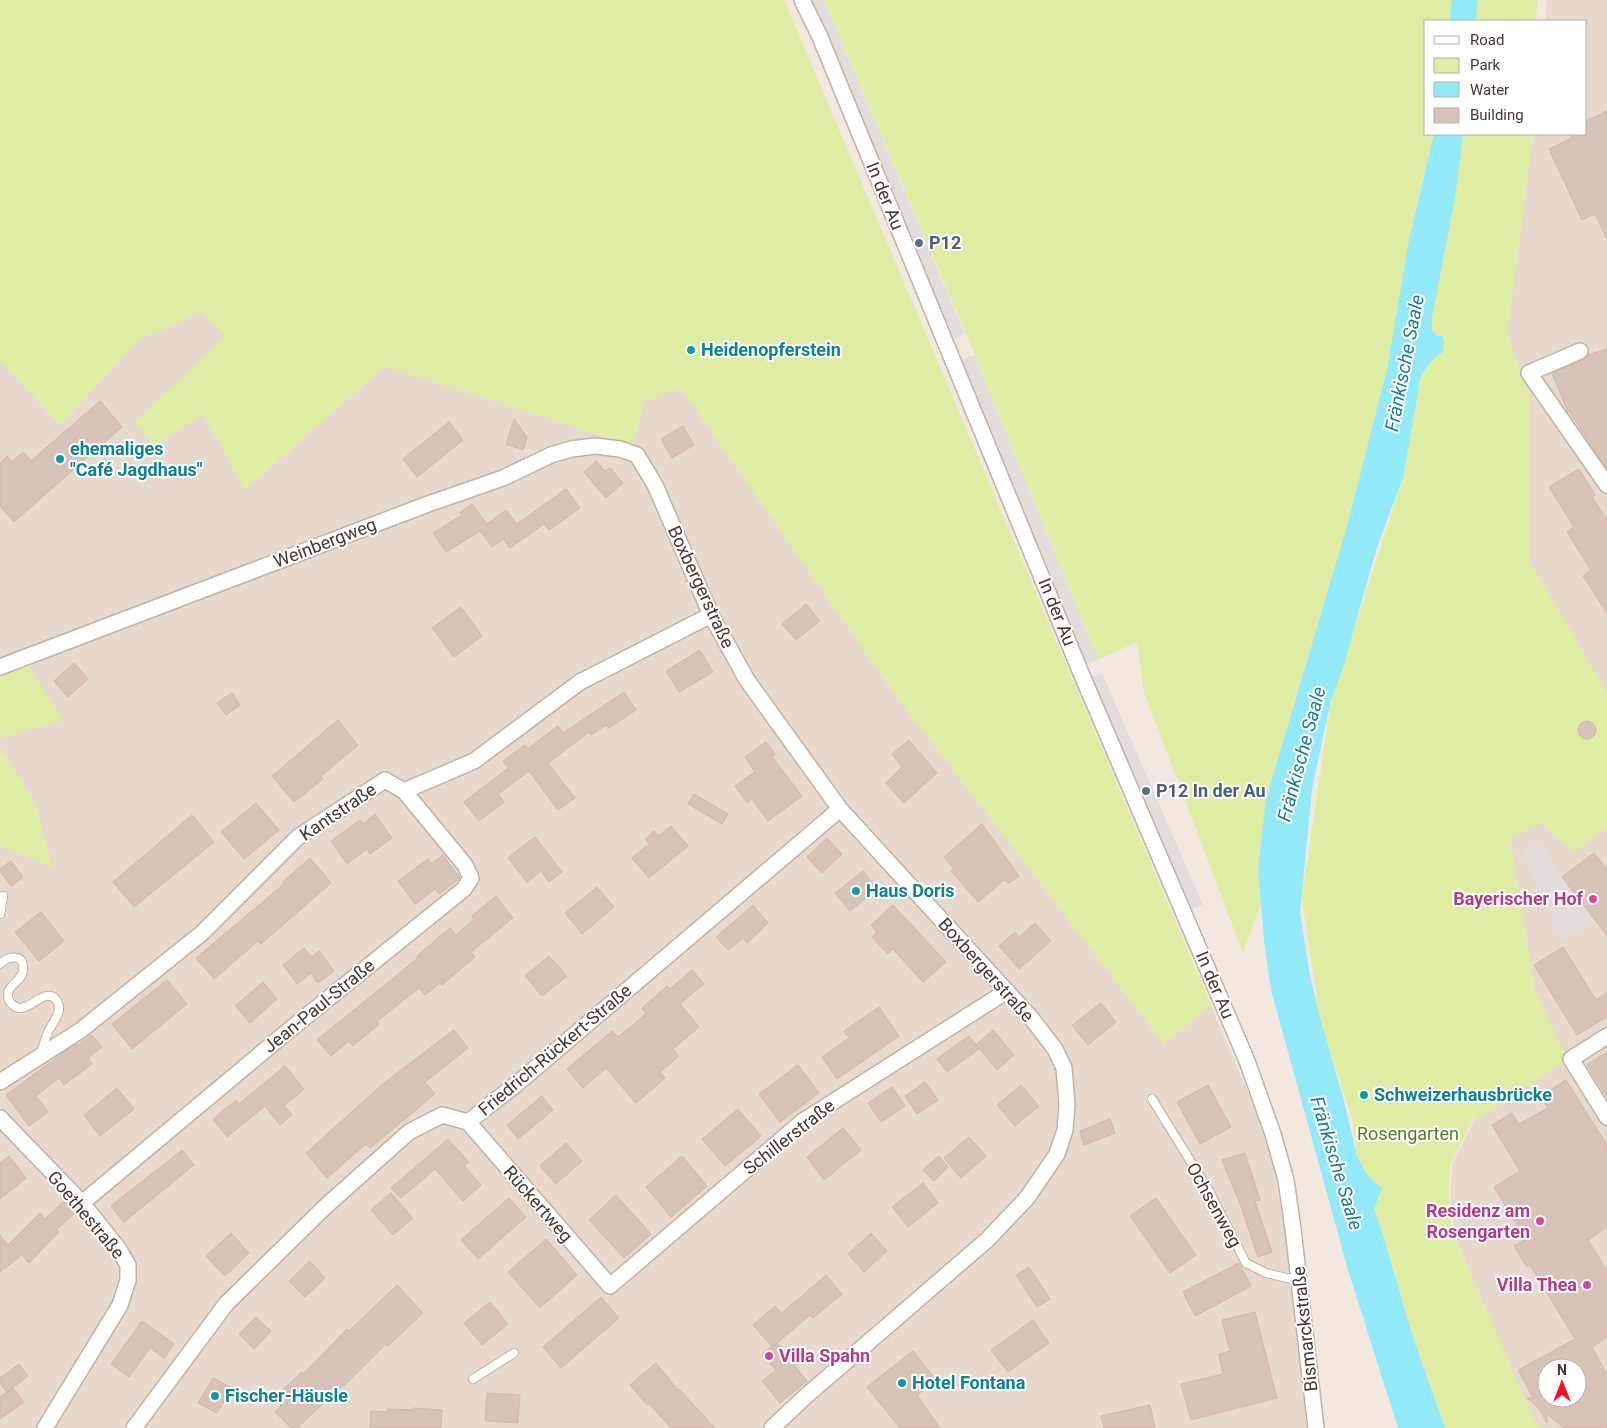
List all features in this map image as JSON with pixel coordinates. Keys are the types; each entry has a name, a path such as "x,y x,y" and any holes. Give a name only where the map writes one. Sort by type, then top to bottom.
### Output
{"street":[{"name":"In der Au","path":"802,0 820,36 871,154 1058,607 1081,673 1247,1061 1273,1134 1286,1180 1294,1229"},
{"path":"1580,350 1529,372 1607,485"},
{"name":"Weinbergweg","path":"0,667 428,504 503,478 551,455 571,449 595,446 620,449 636,455 646,469"},
{"name":"Boxbergerstraße","path":"646,469 655,485 711,616 747,680 840,809 1007,991 1050,1042 1064,1068 1067,1104 1065,1130 1057,1154 1027,1198 987,1240 806,1396 772,1428"},
{"name":"Kantstraße","path":"0,1082 81,1030 202,933 298,838 385,780 404,791 474,761 580,682 711,616"},
{"name":"Jean-Paul-Straße","path":"82,1203 280,1037 464,888 471,878 465,865 404,791"},
{"name":"Friedrich-Rückert-Straße","path":"134,1428 226,1304 326,1206 409,1132 442,1115 468,1122 519,1082 840,809"},
{"name":"Schillerstraße","path":"610,1286 803,1121 1007,991"},
{"path":"1607,1036 1571,1059 1607,1117"},
{"name":"Goethestraße","path":"0,1118 82,1203 118,1248 128,1265 128,1280 120,1305 45,1428"},
{"name":"Rückertweg","path":"468,1122 610,1286"},
{"name":"Bismarckstraße","path":"1294,1229 1316,1428"}],"lane":[{"path":"0,914 4,896"},
{"path":"0,964 12,957 19,959 22,963 23,973 9,990 8,995 9,1001 14,1006 20,1009 27,1007 46,996 52,996 57,1001 59,1007 58,1014 48,1031 40,1056"},
{"name":"Ochsenweg","path":"1152,1099 1209,1191 1246,1263 1266,1273 1299,1281"},
{"path":"473,1379 514,1353"}],"shaded area":[{"name":"P12","path":"809,0 824,0 965,334 953,339"},
{"path":"1547,0 1607,0 1607,694 1530,562 1529,393 1507,334 1533,135 1587,135 1587,20 1545,20"},
{"path":"203,311 227,336 154,446 203,414 245,490 385,366 633,446 644,402 680,387 894,693 1164,1044 1211,1005 1271,1147 1295,1299 1308,1428 0,1428 0,845 52,867 36,803 0,748 0,738 62,720 28,666 0,677 0,360 60,425 139,340"},
{"path":"975,355 1098,660 1085,665 961,360"},
{"name":"P12 In der Au","path":"1102,673 1203,905 1191,910 1089,678"},
{"path":"1541,823 1573,852 1607,828 1607,1428 1541,1428 1534,1422 1458,1244 1453,1221 1450,1193 1452,1164 1473,1123 1567,1059 1535,992 1510,837"},
{"path":"1539,839 1562,877 1595,921 1562,941 1521,849"}],"green space":[{"path":"0,0 784,0 1211,1005 1164,1044 894,693 680,387 644,402 633,446 385,366 245,490 203,414 154,446 135,422 226,336 203,311 139,340 60,425 0,360"},
{"path":"824,0 1452,0 1449,20 1424,20 1424,135 1434,135 1409,240 1387,369 1347,526 1266,799 1258,868 1261,902 1243,953 1144,692 1137,642 1098,660 975,355"},
{"path":"1474,0 1537,0 1536,20 1474,20"},
{"name":"Rosengarten","path":"1458,135 1532,135 1507,334 1529,393 1530,562 1607,694 1607,828 1573,852 1541,823 1510,838 1535,992 1567,1059 1473,1123 1473,1112 1471,1124 1450,1166 1449,1194 1451,1222 1457,1243 1536,1423 1542,1428 1445,1428 1412,1334 1380,1225 1373,1209 1382,1188 1366,1173 1357,1156 1352,1118 1320,1021 1302,897 1331,700 1403,478"},
{"path":"28,666 63,720 0,738 0,677"},
{"path":"0,748 36,803 52,868 0,845"}],"water":[{"path":"1452,0 1478,0 1475,20 1449,20"},
{"name":"Fränkische Saale","path":"1434,135 1463,135 1455,198 1432,318 1432,330 1436,336 1442,336 1444,342 1443,352 1433,359 1421,375 1403,478 1377,547 1343,668 1331,700 1312,789 1300,913 1310,976 1357,1156 1366,1173 1382,1188 1374,1209 1412,1334 1445,1428 1398,1428 1348,1270 1271,990 1264,941 1258,868 1266,799 1347,526 1387,369 1409,240"}],"building":[{"path":"1607,111 1607,239 1595,214 1582,220 1549,149 1572,138 1570,135 1587,135 1587,121"},
{"path":"1607,349 1607,469 1568,412 1552,373 1584,360 1588,355"},
{"name":"ehemaliges \"Café Jagdhaus\"","path":"100,401 122,427 14,522 0,506 0,463 7,456 12,462 23,452 31,461"},
{"path":"514,419 527,437 523,450 506,444"},
{"path":"449,422 463,440 417,477 403,459"},
{"path":"683,426 694,445 672,458 661,439"},
{"path":"596,461 605,471 610,468 623,483 606,498 584,472"},
{"path":"1579,469 1595,495 1592,497 1607,520 1607,613 1583,576 1591,570 1567,532 1574,527 1549,487"},
{"path":"566,489 580,508 549,530 544,524 510,548 503,539 492,547 480,531 446,552 433,533 462,515 460,513 472,504 487,524 506,510 517,524"},
{"path":"806,604 820,621 796,640 782,624"},
{"path":"461,607 482,636 454,657 432,628"},
{"path":"700,650 713,672 679,692 666,671"},
{"path":"74,663 88,679 68,697 54,681"},
{"path":"624,692 636,710 609,728 606,725 591,735 589,732 548,763 575,798 558,810 529,771 498,794 504,802 479,821 464,802 508,768 503,761 525,745 528,749 558,726 563,733"},
{"path":"232,693 240,705 226,715 217,703"},
{"path":"338,720 358,745 321,776 323,779 294,802 272,776"},
{"path":"1587,721 1593,724 1596,730 1593,736 1587,739 1581,736 1578,730 1581,724"},
{"path":"909,740 937,773 904,803 886,783 902,767 892,754"},
{"path":"766,742 775,754 772,757 802,796 768,821 752,799 747,803 735,786 755,772 745,757"},
{"path":"694,794 728,814 722,824 688,804"},
{"path":"256,803 279,830 244,859 221,832"},
{"path":"375,814 392,838 370,854 367,849 347,864 331,841 360,820 363,824"},
{"path":"192,815 214,842 134,907 113,882"},
{"path":"982,824 1019,876 1009,883 1004,880 978,902 951,871 954,869 944,857"},
{"path":"671,826 688,846 649,878 632,858 649,844 645,839 654,831 658,836"},
{"path":"535,837 562,872 549,882 541,871 527,882 508,858"},
{"path":"827,838 842,854 822,873 807,857"},
{"name":"Bayerischer Hof","path":"1594,853 1607,869 1607,936 1562,877"},
{"path":"443,855 460,878 439,894 435,889 415,904 398,881 428,859 431,864"},
{"path":"310,858 331,883 261,944 258,941 214,979 196,958 284,884 283,882"},
{"path":"11,861 23,877 11,886 0,869"},
{"name":"Haus Doris","path":"863,871 877,889 850,911 835,893"},
{"path":"597,887 614,907 582,934 565,913"},
{"path":"496,896 513,918 471,952 475,957 442,985 440,983 425,995 419,988 377,1021 379,1024 353,1046 349,1041 331,1056 317,1040 418,958 417,956 450,928 456,935 474,919 472,916"},
{"path":"753,905 768,923 747,943 743,938 728,950 716,937"},
{"path":"893,905 946,962 923,982 893,949 888,954 872,937 877,932 871,925"},
{"path":"41,912 64,941 39,961 15,932"},
{"path":"1035,923 1051,941 1019,969 999,946 1015,932 1019,937"},
{"path":"1563,947 1596,1000 1607,992 1607,1017 1577,1035 1534,965"},
{"path":"304,948 312,957 319,951 334,971 318,983 311,973 297,984 283,965"},
{"path":"549,956 567,976 542,996 525,976"},
{"path":"692,970 704,984 680,1004 699,1027 673,1049 679,1056 660,1072 665,1078 636,1103 606,1068 583,1088 567,1069 612,1031 618,1037 646,1014 642,1008 667,986 670,989"},
{"path":"167,980 187,1004 132,1049 112,1024"},
{"path":"263,982 277,999 250,1023 235,1006"},
{"path":"1101,1003 1116,1022 1088,1045 1072,1025"},
{"path":"879,1007 899,1036 837,1079 822,1057 849,1038 844,1031"},
{"path":"454,1030 468,1048 425,1082 435,1094 370,1148 366,1144 327,1178 306,1153 384,1083"},
{"path":"993,1030 1014,1055 997,1070 978,1047 979,1049 947,1072 937,1059 969,1036 976,1045"},
{"path":"92,1035 102,1047 88,1058 92,1064 64,1085 59,1078 36,1096 48,1112 29,1126 6,1095 64,1052"},
{"path":"1607,1052 1607,1097 1587,1065"},
{"path":"798,1065 819,1093 780,1122 759,1094"},
{"path":"285,1066 304,1089 284,1106 292,1115 280,1125 265,1106 227,1137 213,1119 236,1100 239,1104"},
{"path":"1566,1080 1607,1145 1607,1227 1588,1240 1607,1271 1607,1337 1592,1347 1607,1375 1607,1428 1564,1428 1547,1414 1547,1423 1539,1408 1587,1408 1587,1358 1540,1358 1575,1339 1530,1265 1527,1267 1514,1246 1526,1239 1494,1187 1520,1171 1492,1125 1512,1113 1519,1124 1548,1108 1540,1096"},
{"path":"925,1082 938,1100 917,1114 905,1096"},
{"path":"1021,1085 1039,1106 1015,1126 997,1105"},
{"path":"1208,1085 1231,1127 1200,1144 1177,1102"},
{"path":"892,1087 905,1106 881,1122 868,1103"},
{"path":"117,1088 134,1109 100,1136 84,1115"},
{"path":"542,1096 553,1110 518,1139 507,1125"},
{"path":"738,1109 761,1136 725,1166 702,1139"},
{"path":"1110,1119 1115,1133 1084,1145 1080,1131"},
{"path":"843,1128 861,1150 824,1180 807,1157"},
{"path":"969,1137 986,1156 961,1178 944,1158"},
{"path":"448,1139 469,1162 464,1166 481,1185 463,1201 435,1169 401,1198 391,1188"},
{"path":"566,1143 582,1161 556,1184 540,1166"},
{"path":"182,1150 194,1165 124,1222 111,1206"},
{"path":"1245,1153 1260,1200 1255,1201 1272,1252 1258,1257 1241,1206 1222,1160"},
{"path":"9,1156 26,1178 0,1199 0,1163"},
{"path":"682,1156 707,1186 671,1217 646,1187"},
{"path":"939,1156 948,1167 934,1181 923,1170"},
{"path":"923,1183 938,1203 908,1227 892,1207"},
{"path":"391,1193 413,1218 393,1235 371,1210"},
{"path":"616,1195 651,1234 624,1258 589,1220"},
{"path":"509,1198 526,1217 478,1259 461,1240"},
{"path":"1156,1198 1196,1255 1170,1273 1130,1216"},
{"path":"65,1200 76,1212 56,1230 59,1232 29,1263 22,1255 0,1272 0,1235 8,1245 40,1213 45,1219"},
{"path":"231,1233 249,1253 225,1276 206,1256"},
{"path":"871,1233 887,1251 864,1272 848,1254"},
{"path":"546,1239 577,1275 540,1308 508,1272"},
{"path":"310,1261 325,1278 305,1297 289,1281"},
{"path":"1239,1263 1251,1286 1195,1316 1183,1292"},
{"path":"1029,1267 1050,1299 1037,1307 1016,1275"},
{"path":"826,1275 842,1294 813,1318 810,1315 772,1347 753,1325 775,1306 782,1313"},
{"path":"397,1285 423,1313 388,1346 386,1344 344,1386 297,1428 291,1428 275,1412 281,1406 274,1398 302,1372 303,1374 347,1329 349,1331"},
{"path":"601,1297 619,1318 561,1368 543,1347"},
{"path":"490,1302 508,1324 482,1345 464,1323"},
{"path":"1255,1312 1277,1398 1191,1420 1181,1384 1223,1374 1219,1354 1230,1351 1222,1320"},
{"path":"256,1317 271,1331 254,1349 239,1334"},
{"path":"1033,1320 1049,1343 1008,1372 991,1350"},
{"path":"142,1321 174,1344 164,1358 150,1348 129,1377 111,1364"},
{"path":"777,1343 807,1381 780,1403 762,1381 776,1370 762,1354"},
{"name":"Hotel Fontana","path":"913,1351 936,1380 917,1395 940,1428 900,1428 867,1387"},
{"path":"1537,1360 1537,1406 1527,1398 1533,1398 1518,1370"},
{"path":"656,1363 678,1390 715,1428 671,1428 649,1404 647,1405 630,1385"},
{"path":"19,1364 28,1376 7,1392 0,1383 0,1378"},
{"name":"Fischer-Häusle","path":"213,1378 232,1388 217,1413 198,1403"},
{"path":"13,1388 24,1402 0,1419 0,1397"},
{"path":"487,1393 520,1395 518,1423 485,1421"},
{"path":"1150,1405 1155,1428 1104,1428 1101,1416"},
{"path":"413,1408 442,1410 441,1428 370,1428 371,1411 388,1412 388,1409 413,1410"}],"place":[{"name":"P12","path":"919,243"},
{"name":"Heidenopferstein","path":"691,350"},
{"name":"ehemaliges \"Café Jagdhaus\"","path":"60,459"},
{"name":"P12 In der Au","path":"1146,791"},
{"name":"Haus Doris","path":"856,891"},
{"name":"Bayerischer Hof","path":"1593,899"},
{"name":"Schweizerhausbrücke","path":"1364,1095"},
{"name":"Residenz am Rosengarten","path":"1540,1221"},
{"name":"Villa Thea","path":"1587,1285"},
{"name":"Villa Spahn","path":"769,1356"},
{"name":"Hotel Fontana","path":"902,1383"},
{"name":"Fischer-Häusle","path":"215,1396"}]}
